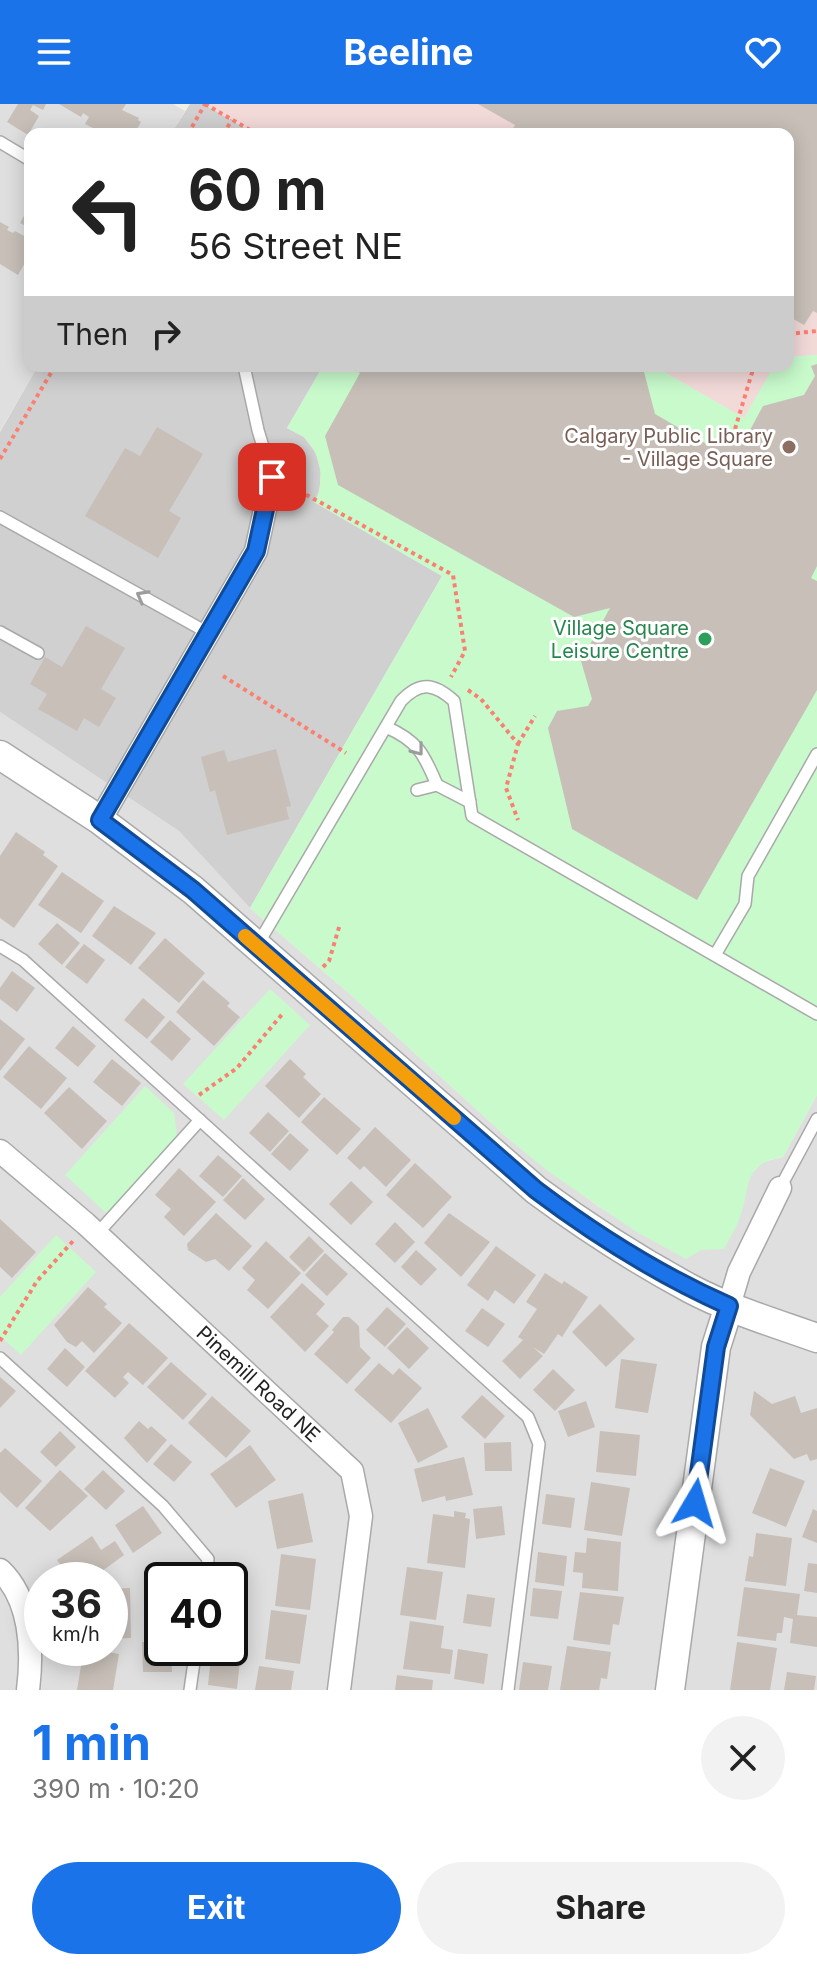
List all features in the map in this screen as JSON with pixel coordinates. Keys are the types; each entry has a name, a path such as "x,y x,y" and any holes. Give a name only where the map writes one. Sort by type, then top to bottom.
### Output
{"street":[{"path":"100,820 256,551 272,477"},
{"path":"0,755 100,820 193,890 536,1190 591,1232 693,1290 817,1338"},
{"name":"Pinemill Road NE","path":"0,1151 96,1235 352,1471 361,1516 339,1690"},
{"path":"670,1690 716,1347 739,1272 780,1188"},
{"path":"0,1570 8,1578 29,1627 31,1667 28,1690"}],"lane":[{"path":"0,142 24,156"},
{"path":"245,372 272,477"},
{"path":"0,517 210,634"},
{"path":"0,632 38,653"},
{"path":"257,946 401,701 412,689 430,686 443,691 454,701 472,816 817,1014"},
{"path":"386,727 407,736 425,755 437,785 470,802"},
{"path":"715,955 745,904 748,876 817,754"},
{"path":"417,790 437,785"},
{"path":"0,946 23,960 528,1417 539,1444 508,1690"},
{"path":"780,1188 817,1119"},
{"path":"96,1235 200,1120"},
{"path":"0,1358 163,1506 208,1562"},
{"path":"190,1690 193,1666"}],"path":[{"path":"191,128 205,104 246,128"},
{"path":"227,128 232,120"},
{"path":"794,333 817,331"},
{"path":"0,459 51,372"},
{"path":"735,429 752,372"},
{"path":"272,477 316,498 453,575 465,651 450,677 481,699 518,744"},
{"path":"223,676 346,753"},
{"path":"527,827 515,818 506,788 518,744 535,716"},
{"path":"323,967 329,961 340,924"}],"shaded area":[{"path":"0,104 173,104 185,111 175,128 24,128 24,372 34,372 0,431"},
{"path":"190,104 203,104 245,128 175,128"},
{"path":"203,104 817,104 817,355 794,357 794,128 245,128"},
{"path":"35,372 320,372 287,428 304,437 316,453 321,472 319,495 314,502 442,576 250,908 179,831 0,712 0,432"},
{"path":"664,372 771,372 745,419"},
{"path":"0,712 179,831 250,908 511,1141 599,1207 686,1258 745,1194 750,1175 763,1162 783,1157 817,1095 817,1690 0,1690"}],"green space":[{"path":"817,355 817,1095 783,1157 769,1160 754,1172 739,1220 724,1249 701,1250 686,1259 635,1231 549,1172 250,908 442,576 314,502 321,477 318,460 304,437 287,428 320,372 664,372 744,418 771,372 794,372 794,357"},
{"path":"270,989 310,1025 224,1120 183,1084"},
{"path":"145,1086 174,1113 177,1136 107,1214 65,1175"},
{"path":"56,1235 96,1272 21,1355 0,1336 0,1297"}],"building":[{"path":"18,104 46,104 43,110 33,105 30,110 39,116 32,128 24,128 24,133 7,122"},
{"path":"59,104 126,104 122,110 141,122 138,128 93,128 85,124 89,117 83,113 81,117"},
{"path":"478,104 817,104 817,313 813,311 804,325 794,319 794,128 513,128 515,125"},
{"path":"0,222 9,227 7,230 24,236 24,264 18,275 0,264"},
{"name":"Village Square Leisure Centre","path":"817,364 817,566 811,578 817,581 817,690 697,900 572,829 548,728 557,711 588,706 592,699 581,661 610,608 574,617 338,485 325,436 358,372 644,372 655,414 705,443 749,432 763,406 804,395 815,376 811,366"},
{"path":"157,427 203,454 169,511 181,518 158,558 85,516 125,448 140,456"},
{"path":"86,626 125,648 101,689 116,698 99,727 84,718 77,731 38,709 47,694 30,684 45,657 62,667"},
{"path":"276,749 291,806 286,807 289,819 227,835 215,790 210,792 201,757 224,750 228,762"},
{"path":"16,832 45,852 43,855 58,866 14,928 0,918 0,856"},
{"path":"62,872 104,901 81,933 38,905"},
{"path":"114,906 156,933 131,965 92,936"},
{"path":"57,923 80,943 62,965 38,944"},
{"path":"165,938 205,973 179,1003 138,968"},
{"path":"84,944 105,960 87,984 65,967"},
{"path":"12,971 35,988 17,1012 0,999 0,988"},
{"path":"203,980 230,1003 227,1006 240,1017 214,1046 176,1012"},
{"path":"143,998 165,1017 147,1039 124,1020"},
{"path":"0,1019 25,1039 0,1071"},
{"path":"170,1020 191,1039 172,1061 150,1042"},
{"path":"73,1026 96,1046 78,1067 55,1048"},
{"path":"29,1046 67,1078 41,1109 3,1077"},
{"path":"112,1059 141,1083 122,1106 93,1082"},
{"path":"290,1059 321,1094 299,1118 265,1086"},
{"path":"69,1087 107,1121 82,1149 44,1113"},
{"path":"324,1097 361,1129 337,1155 301,1122"},
{"path":"268,1112 289,1131 270,1152 249,1133"},
{"path":"375,1127 411,1160 386,1187 364,1166 360,1170 347,1158"},
{"path":"290,1133 309,1150 290,1171 271,1154"},
{"path":"218,1155 242,1176 223,1197 199,1176"},
{"path":"415,1163 452,1197 423,1228 386,1195"},
{"path":"179,1168 216,1202 184,1236 164,1217 171,1209 155,1195"},
{"path":"243,1178 265,1199 245,1220 223,1200"},
{"path":"351,1181 373,1202 351,1225 329,1204"},
{"path":"216,1213 252,1246 229,1271 215,1259 206,1262 188,1250 187,1244"},
{"path":"449,1213 490,1242 461,1277 424,1243"},
{"path":"0,1219 36,1252 12,1278 0,1267"},
{"path":"395,1222 415,1242 395,1263 375,1244"},
{"path":"309,1236 324,1251 304,1272 289,1257"},
{"path":"266,1241 301,1273 268,1309 247,1290 255,1280 242,1268"},
{"path":"496,1246 536,1275 514,1304 495,1290 488,1301 467,1285"},
{"path":"416,1250 437,1269 421,1286 401,1267"},
{"path":"325,1253 348,1274 327,1296 305,1275"},
{"path":"545,1273 588,1297 562,1337 558,1334 544,1354 533,1347 543,1356 520,1379 502,1361 523,1340 518,1337 537,1309 526,1302"},
{"path":"302,1283 325,1304 316,1314 329,1326 305,1352 270,1317"},
{"path":"88,1287 122,1323 94,1353 82,1341 76,1347 67,1342 54,1325"},
{"path":"600,1304 635,1339 606,1367 572,1332"},
{"path":"387,1307 406,1324 385,1347 366,1330"},
{"path":"482,1308 505,1324 488,1347 465,1331"},
{"path":"343,1317 349,1317 359,1326 360,1347 371,1358 347,1384 314,1354"},
{"path":"129,1323 168,1358 143,1385 128,1372 123,1377 129,1383 115,1398 85,1371"},
{"path":"407,1327 429,1348 409,1369 387,1348"},
{"path":"65,1348 85,1367 67,1387 47,1369"},
{"path":"621,1359 657,1364 648,1413 615,1408"},
{"path":"171,1362 207,1394 183,1420 147,1387"},
{"path":"379,1363 393,1375 399,1368 422,1388 391,1423 354,1390"},
{"path":"553,1369 575,1390 555,1411 533,1390"},
{"path":"0,1377 16,1391 0,1408"},
{"path":"754,1391 772,1404 795,1396 801,1413 817,1408 817,1459 810,1461 807,1454 794,1459 750,1415"},
{"path":"482,1395 505,1416 485,1439 461,1417"},
{"path":"212,1396 251,1431 226,1458 188,1423"},
{"path":"586,1401 595,1427 568,1437 558,1411"},
{"path":"428,1408 448,1447 418,1463 398,1423"},
{"path":"139,1421 148,1429 151,1426 167,1440 147,1463 124,1438"},
{"path":"60,1431 76,1447 56,1467 40,1452"},
{"path":"600,1431 640,1435 636,1476 596,1472"},
{"path":"511,1442 512,1471 485,1471 484,1443"},
{"path":"171,1444 192,1462 174,1482 153,1464"},
{"path":"250,1445 276,1480 236,1508 210,1474"},
{"path":"5,1448 42,1481 17,1508 0,1492 0,1453"},
{"path":"464,1457 473,1495 446,1501 445,1496 422,1502 414,1469"},
{"path":"770,1468 805,1481 786,1527 752,1513"},
{"path":"60,1470 88,1496 50,1531 25,1508"},
{"path":"103,1470 125,1491 106,1510 84,1489"},
{"path":"591,1482 630,1488 622,1536 584,1530"},
{"path":"303,1493 313,1542 277,1549 268,1501"},
{"path":"546,1494 575,1498 571,1528 542,1524"},
{"path":"143,1506 162,1533 133,1553 115,1525"},
{"path":"502,1506 505,1535 476,1539 473,1509"},
{"path":"813,1509 817,1511 817,1543 802,1537"},
{"path":"454,1511 466,1513 465,1518 470,1519 465,1568 427,1563 433,1514 454,1517"},
{"path":"756,1533 792,1538 786,1586 745,1581 749,1556 753,1557"},
{"path":"92,1536 101,1550 115,1541 124,1555 114,1562 57,1560"},
{"path":"587,1538 621,1542 618,1591 582,1588 583,1573 573,1572 575,1552 586,1553"},
{"path":"538,1552 567,1556 564,1586 535,1582"},
{"path":"281,1554 316,1559 310,1610 275,1606"},
{"path":"808,1563 817,1564 817,1593 804,1591"},
{"path":"407,1567 443,1572 436,1620 400,1615"},
{"path":"744,1587 800,1594 797,1615 817,1617 817,1647 790,1643 793,1619 784,1617 782,1633 777,1633 776,1641 737,1636"},
{"path":"128,1588 131,1638 128,1638"},
{"path":"533,1588 562,1591 558,1619 530,1616"},
{"path":"580,1592 624,1597 619,1625 613,1624 610,1645 573,1640"},
{"path":"467,1594 495,1598 491,1627 463,1623"},
{"path":"271,1610 307,1615 300,1664 265,1659"},
{"path":"410,1621 444,1626 441,1648 453,1650 450,1674 403,1669"},
{"path":"144,1642 144,1666 172,1666 172,1672 143,1672"},
{"path":"737,1642 777,1648 770,1690 730,1690"},
{"path":"567,1646 611,1652 607,1679 601,1678 599,1690 560,1690"},
{"path":"458,1649 488,1654 484,1684 454,1679"},
{"path":"523,1662 552,1666 548,1690 519,1690"},
{"path":"81,1666 117,1666 113,1690 77,1690"},
{"path":"210,1666 239,1666 237,1689 208,1685"},
{"path":"259,1666 294,1671 291,1690 255,1690"},
{"path":"787,1672 816,1676 814,1690 784,1690"},
{"path":"397,1675 433,1680 432,1690 395,1690"}],"slow traffic":[{"path":"245,936 454,1118"}],"place":[{"name":"Calgary Public Library - Village Square","path":"789,447"},
{"name":"Village Square Leisure Centre","path":"705,639"}],"route":[{"path":"272,477 256,551 100,820 193,890 536,1190 591,1232 693,1290 729,1306 716,1347 695,1503"}]}
